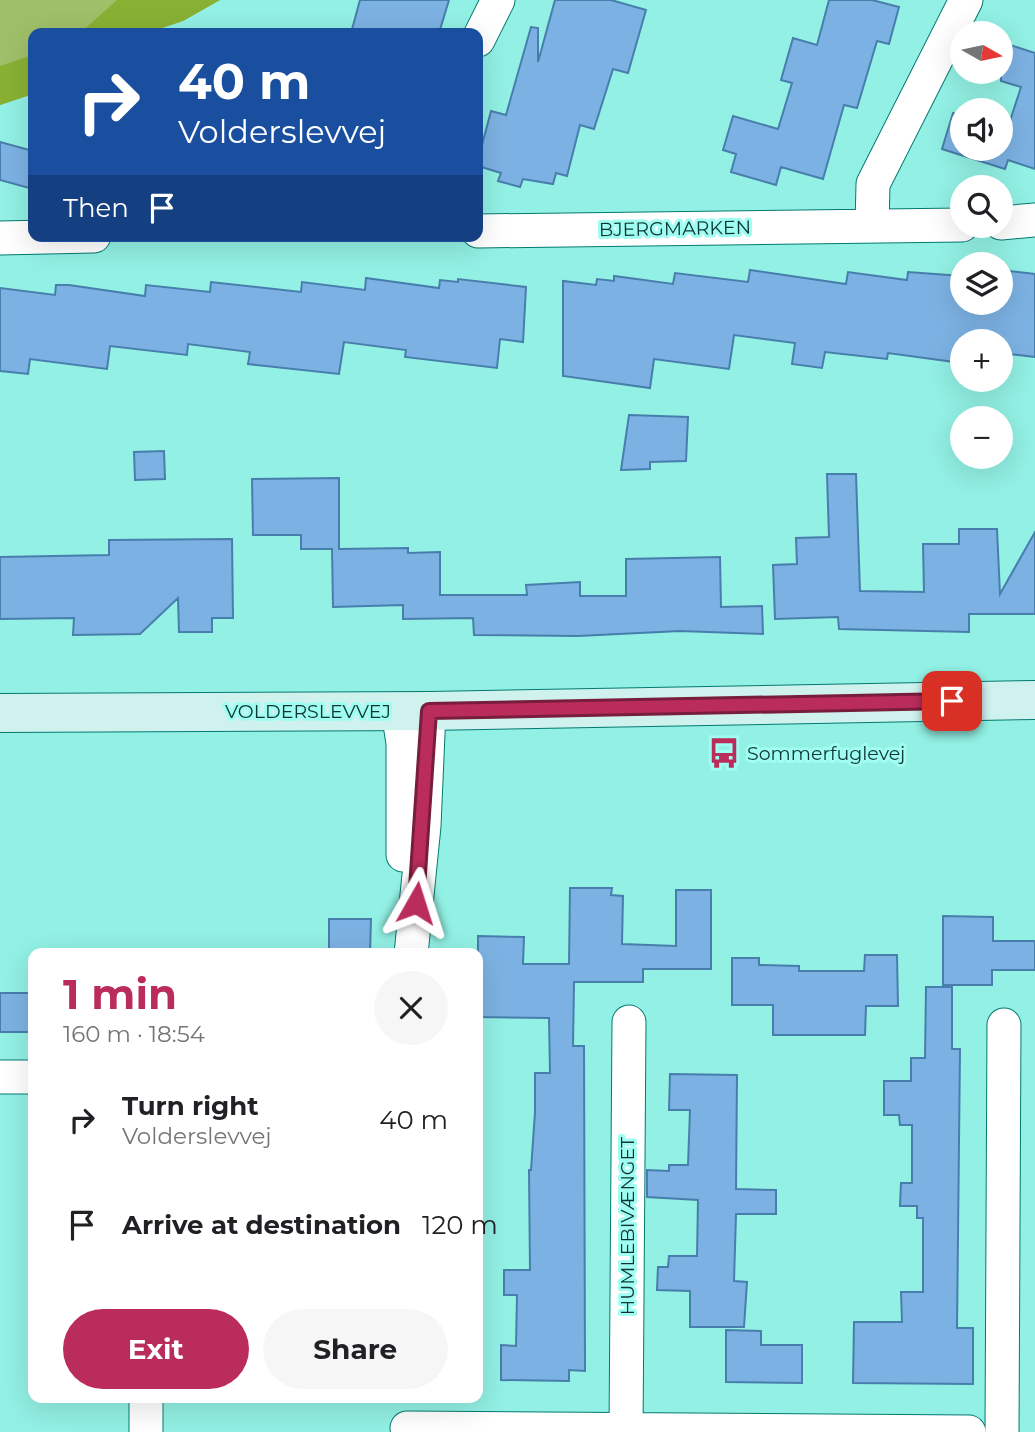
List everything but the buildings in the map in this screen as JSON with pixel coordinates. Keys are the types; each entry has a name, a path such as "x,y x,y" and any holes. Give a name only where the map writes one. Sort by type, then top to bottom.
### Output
{"street":[{"path":"483,30 498,0"},
{"path":"872,226 873,184 966,0"},
{"path":"1013,222 1035,220"},
{"name":"BJERGMARKEN","path":"483,231 950,225"},
{"path":"0,238 28,237"},
{"name":"VOLDERSLEVVEJ","path":"0,713 414,711 1035,700"},
{"path":"411,948 424,826 414,711"},
{"name":"HUMLEBIVÆNGET","path":"626,1431 629,1022"},
{"path":"1002,1432 1004,1025"},
{"path":"0,1077 28,1077"},
{"path":"146,1403 146,1432"},
{"path":"407,1419 626,1431 969,1432"}],"green space":[{"path":"0,0 220,0 183,21 162,28 28,28 28,96 0,105"},
{"path":"117,0 220,0 183,21 162,28 86,28"},
{"path":"28,57 28,96 0,105 0,66"}],"place":[{"name":"Sommerfuglevej","path":"724,753"}],"route":[{"path":"416,903 424,826 429,711 952,701"}]}
